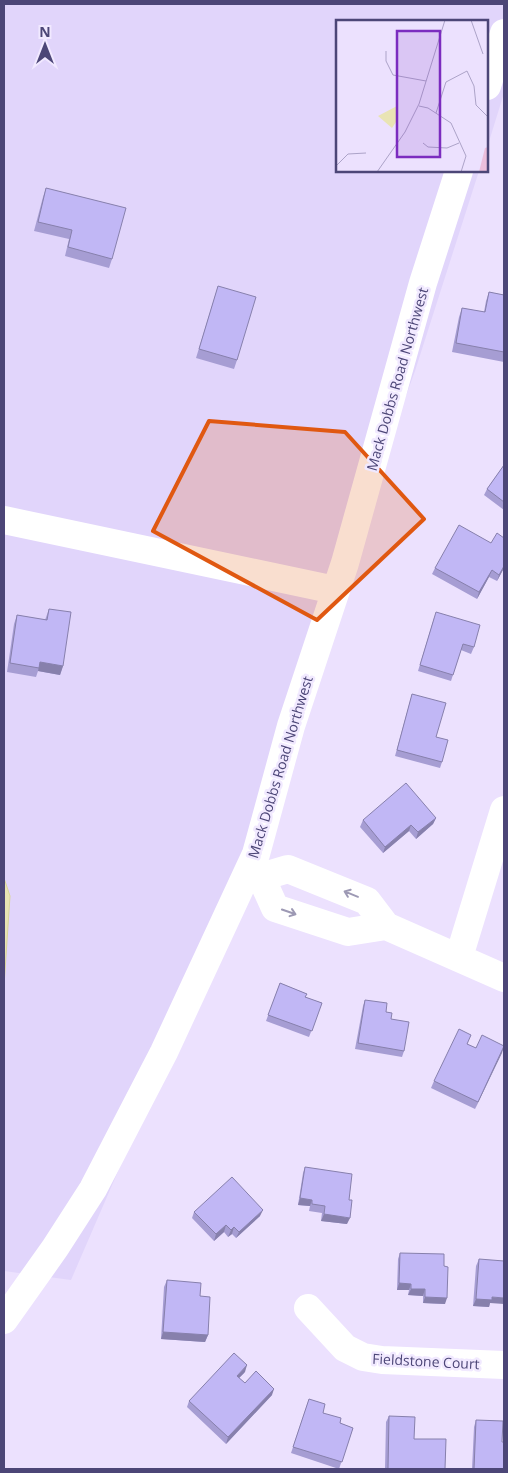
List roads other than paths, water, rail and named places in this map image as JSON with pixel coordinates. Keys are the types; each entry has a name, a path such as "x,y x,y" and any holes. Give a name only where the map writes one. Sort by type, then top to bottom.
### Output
{"street":[{"path":"488,83 504,33"},
{"name":"Mack Dobbs Road Northwest","path":"4,1320 55,1248 93,1189 254,874 256,854 291,726 357,521 423,284 459,172"},
{"path":"4,520 336,590"},
{"path":"459,957 504,810"},
{"path":"386,926 348,932 275,908 254,874 288,869 367,900 386,926 504,978"},
{"name":"Fieldstone Court","path":"308,1308 345,1348 363,1357 382,1360 504,1365"}]}
